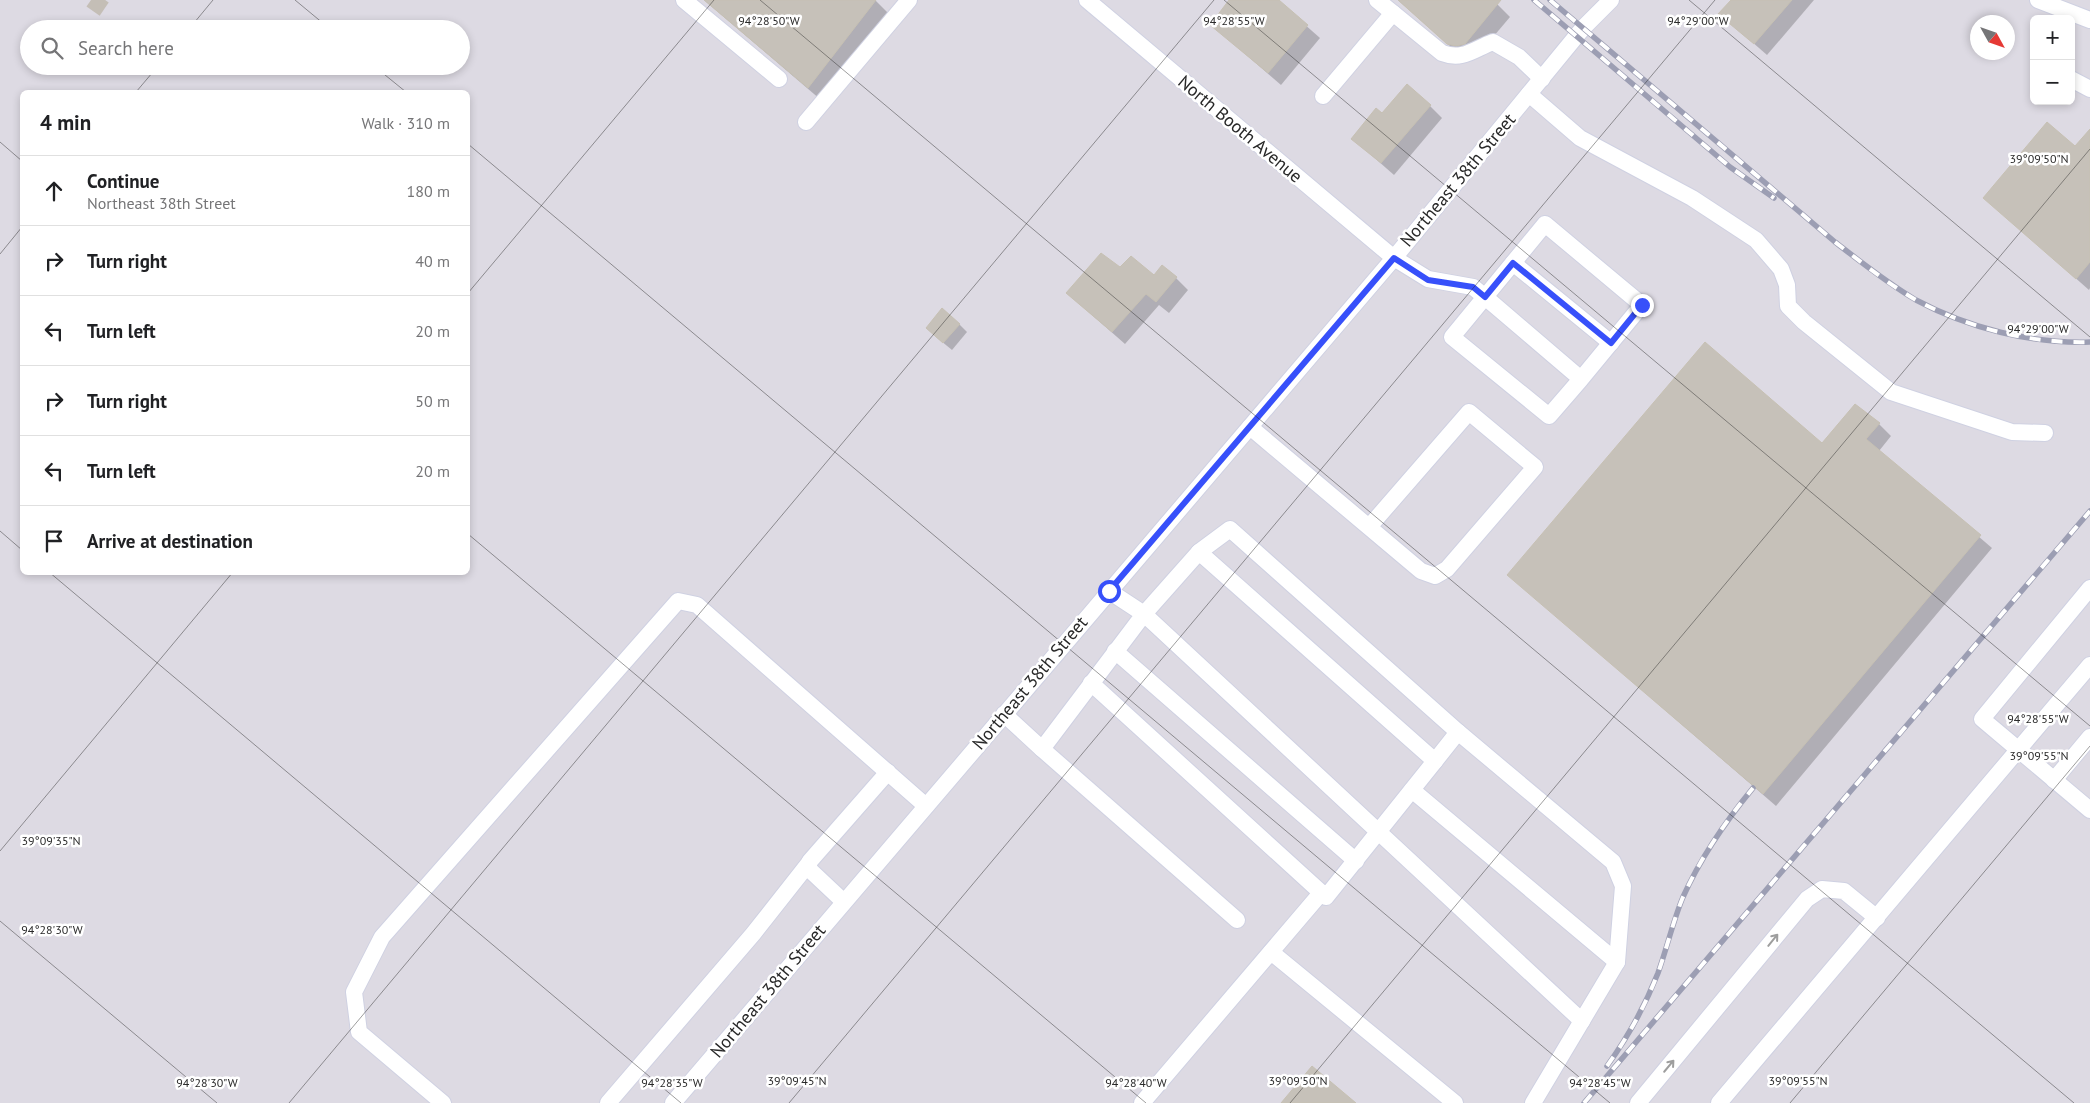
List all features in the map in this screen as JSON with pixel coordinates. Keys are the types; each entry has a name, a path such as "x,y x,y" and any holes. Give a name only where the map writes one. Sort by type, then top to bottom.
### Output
{"street":[{"path":"684,0 779,79"},
{"path":"806,122 909,0"},
{"name":"North Booth Avenue","path":"1087,0 1394,258 1428,280 1473,287 1581,379"},
{"path":"1377,0 1442,53 1452,57 1463,56 1493,42 1518,57 1542,79"},
{"name":"Northeast 38th Street","path":"678,1097 1394,258 1583,28 1611,0"},
{"path":"2038,0 2067,15"},
{"path":"1323,96 1393,13"},
{"path":"2075,17 2090,20"},
{"path":"2075,81 2090,89"},
{"path":"1529,94 1580,138 1692,198 1756,240 1780,269 1787,285 1788,306 1804,322 1891,392 2012,432 2044,432"},
{"path":"1545,224 1642,305 1549,416 1452,337 1513,263 1545,224"},
{"path":"1513,263 1611,343"},
{"path":"1250,427 1421,571 1435,576 1447,569 1535,467 1469,412 1369,527"},
{"path":"1042,750 1144,614 1200,552 1230,529 1458,732 1613,862 1623,886 1617,962 1533,1103"},
{"path":"1200,552 1435,761"},
{"path":"2090,588 1982,719 2090,810"},
{"path":"1109,591 1144,614 1582,1021"},
{"path":"443,1103 359,1032 354,992 382,937 678,601 697,605 926,806"},
{"path":"1116,651 1356,861"},
{"path":"1719,1103 2020,750 2090,665"},
{"path":"1091,683 1326,897 1458,732"},
{"path":"1004,714 1042,750 1236,920"},
{"path":"2054,780 2090,737"},
{"path":"608,1103 753,934 809,863 888,772"},
{"path":"1412,790 1617,962"},
{"path":"809,863 808,866 811,871 844,902"},
{"path":"1638,1103 1807,899 1822,889 1844,890 1877,918"},
{"path":"1142,1103 1322,893"},
{"path":"1271,952 1455,1103"}],"shaded area":[{"path":"0,0 2090,0 2090,1103 0,1103"}],"building":[{"path":"704,0 876,0 808,88"},
{"path":"1229,0 1279,0 1308,25 1268,73 1210,25"},
{"path":"1398,0 1501,0 1465,44 1456,46 1447,44"},
{"path":"1731,0 1792,0 1754,44 1718,14"},
{"path":"1407,84 1431,105 1381,163 1351,139 1376,108 1382,113"},
{"path":"2047,122 2075,146 2090,129 2090,262 2076,279 1983,198"},
{"path":"1101,253 1120,267 1131,256 1154,275 1162,265 1177,277 1156,302 1146,294 1112,332 1066,293"},
{"path":"942,308 960,324 943,343 926,328"},
{"path":"1705,342 1822,443 1855,404 1880,423 1866,439 1981,535 1763,794 1507,575"},
{"path":"1312,1066 1356,1103 1281,1103"}],"tunnel":[{"path":"91,0 110,13"}],"railway":[{"path":"1534,0 1730,167 1774,198"},
{"path":"1550,0 1835,242 1874,272 1916,300 1957,319 2000,332 2045,340 2090,342"},
{"path":"1584,1103 2090,511"},
{"path":"1607,1066 1629,1033 1648,997 1658,973 1679,906 1690,882 1714,840 1753,788"}],"route":[{"path":"1109,591 1394,258 1428,280 1473,287 1485,297 1513,263 1611,343 1642,305"}]}
